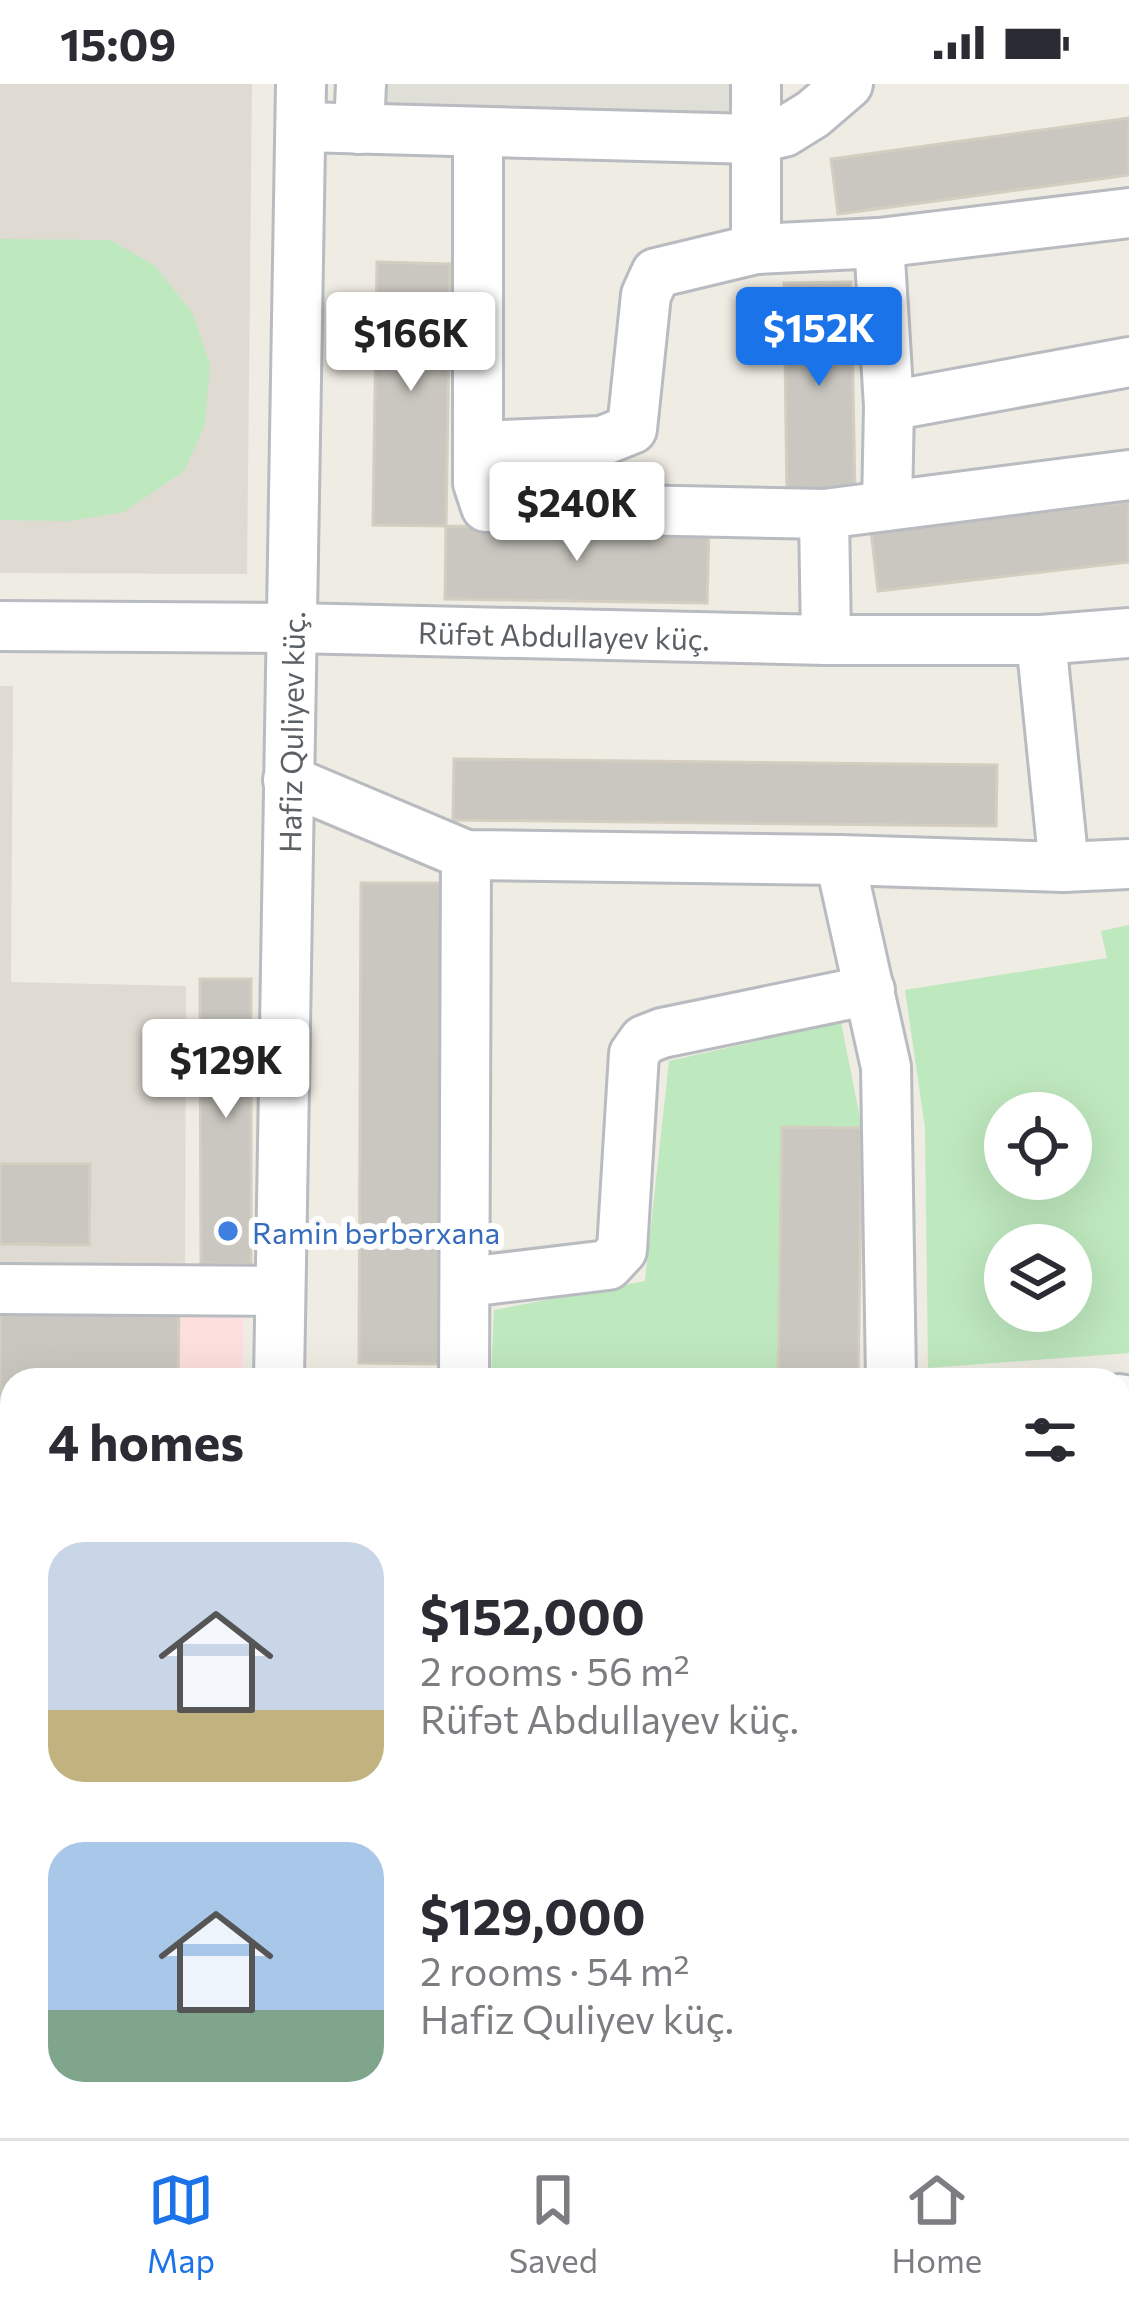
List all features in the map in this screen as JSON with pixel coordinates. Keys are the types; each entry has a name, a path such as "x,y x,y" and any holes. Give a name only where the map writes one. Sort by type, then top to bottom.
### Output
{"street":[{"path":"756,84 756,249"},
{"path":"301,106 360,106 478,132 754,139 784,132 848,84"},
{"name":"Hafiz Quliyev küç.","path":"279,1368 301,106"},
{"path":"478,132 478,484 486,507 824,514 1129,475"},
{"path":"478,446 602,441 632,429 646,296 656,273 756,249 879,243 1129,213"},
{"path":"879,243 889,406 887,506"},
{"path":"889,406 1129,362"},
{"path":"824,514 826,640"},
{"name":"Rüfət Abdullayev küç.","path":"0,626 826,640 1041,640 1129,633"},
{"path":"1041,640 1064,867"},
{"path":"289,780 466,855 1064,867 1129,864"},
{"path":"464,1368 466,855"},
{"path":"840,860 886,1067 891,1368"},
{"path":"466,1282 608,1265 622,1250 634,1054 644,1040 870,990"},
{"path":"0,1289 280,1291"}],"shaded area":[{"path":"0,84 252,84 247,574 0,573"},
{"path":"345,84 729,84 729,118 344,101"},
{"path":"0,686 13,686 11,982 186,986 185,1263 0,1267"},
{"path":"243,1278 243,1368 0,1368 0,1281"}],"green space":[{"path":"0,239 110,240 154,265 192,312 210,364 205,424 184,471 124,512 69,521 0,520"},
{"path":"1129,925 1129,1353 928,1368 925,1128 905,990 1107,958 1101,931"},
{"path":"841,1022 862,1128 783,1127 778,1368 492,1368 494,1310 645,1281 669,1061"}],"building":[{"path":"1129,118 1129,175 838,214 831,159"},
{"path":"377,262 450,264 446,526 373,525"},
{"path":"851,282 855,495 787,496 784,283"},
{"path":"1129,502 1129,562 878,591 871,530"},
{"path":"446,526 709,530 707,603 445,599"},
{"path":"454,759 997,765 996,826 453,820"},
{"path":"361,883 447,883 445,1364 359,1363"},
{"path":"200,979 251,979 251,1264 201,1264"},
{"path":"782,1127 862,1128 858,1368 778,1368"},
{"path":"0,1164 90,1164 89,1245 0,1244"},
{"path":"0,1310 179,1312 178,1368 0,1368"}],"place":[{"name":"Ramin bərbərxana","path":"228,1231"}]}
